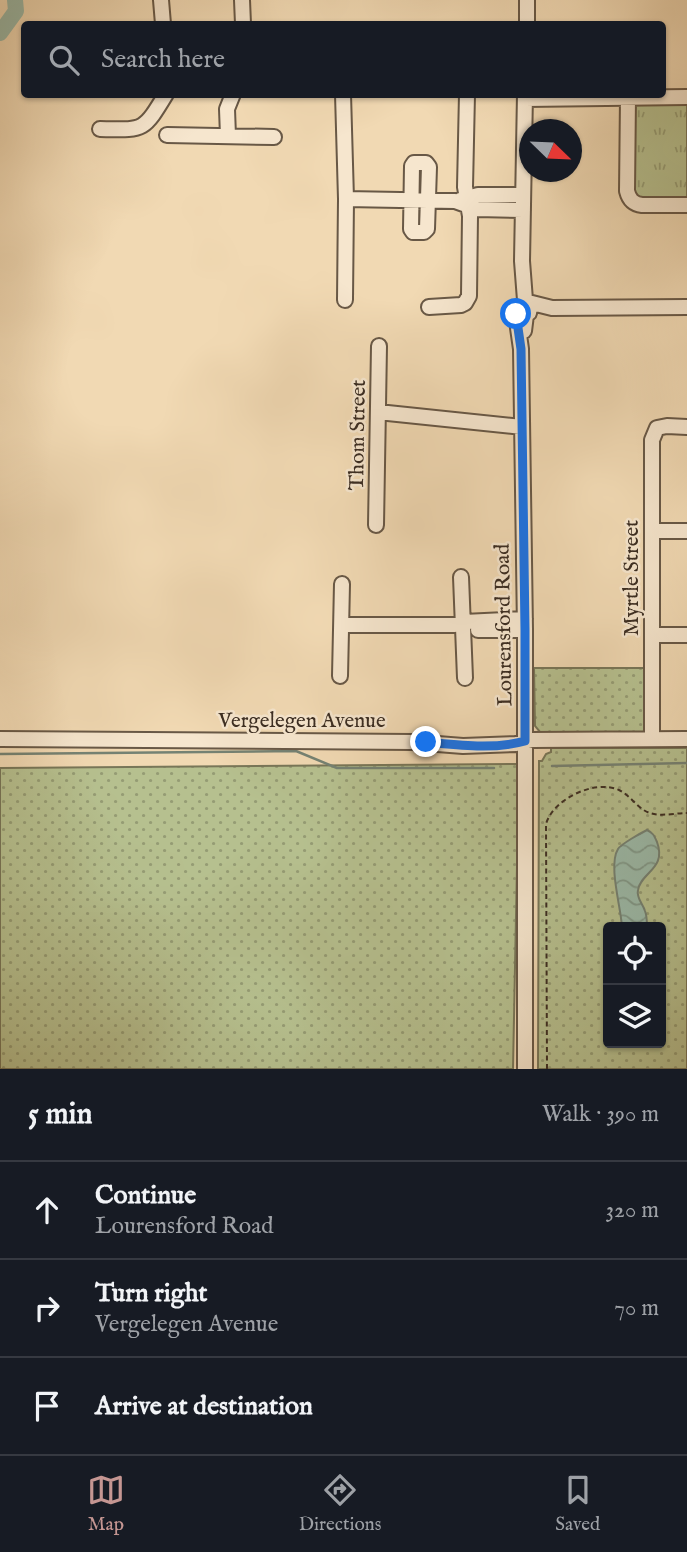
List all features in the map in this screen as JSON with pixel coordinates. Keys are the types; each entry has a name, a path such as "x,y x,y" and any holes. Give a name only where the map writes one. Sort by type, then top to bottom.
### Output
{"street":[{"path":"161,0 163,21"},
{"path":"242,0 243,21"},
{"path":"527,0 527,21"},
{"path":"666,97 687,97"},
{"path":"100,129 142,127 150,120 164,98"},
{"path":"228,136 227,104 231,98"},
{"path":"343,98 345,300"},
{"path":"429,307 461,305 469,296 470,216 463,202 467,98"},
{"name":"Lourensford Road","path":"525,98 521,349 525,625 525,1069"},
{"path":"628,98 629,198 635,204 642,205 687,205"},
{"path":"167,135 274,137"},
{"path":"415,163 426,163 429,167 428,200 427,229 424,232 412,230 412,166 415,163"},
{"path":"463,202 478,195 523,195"},
{"path":"346,199 463,202 477,209 523,210"},
{"path":"523,307 687,307"},
{"name":"Thom Street","path":"376,525 379,346"},
{"path":"378,412 522,427"},
{"name":"Myrtle Street","path":"652,739 652,440 657,428 687,427"},
{"path":"652,531 687,531"},
{"path":"461,577 460,625 464,678"},
{"path":"340,676 342,584"},
{"path":"342,625 525,625"},
{"path":"652,635 687,635"},
{"name":"Vergelegen Avenue","path":"0,739 412,742 463,746 516,744 525,741 687,739"}],"path":[{"path":"547,1069 546,824 549,815 561,802 578,793 612,788 626,794 642,810 655,815 687,813"}],"green space":[{"path":"687,102 687,201 639,200 633,193 634,108 639,103"},
{"path":"534,668 647,668 646,728 641,735 540,732 535,726"},
{"path":"551,748 687,748 687,1069 538,1069 539,761 542,761 546,754 551,752"},
{"path":"519,764 513,1069 0,1069 0,768"}],"water":[{"path":"647,830 654,836 659,851 656,864 638,890 647,922 621,922 615,856 618,849"}],"waterway":[{"path":"0,33 16,11 15,0"},
{"path":"0,754 296,751 337,768 494,768"},
{"path":"552,766 687,763"}],"route":[{"path":"426,742 463,746 516,744 525,741 521,349 516,314"}]}
